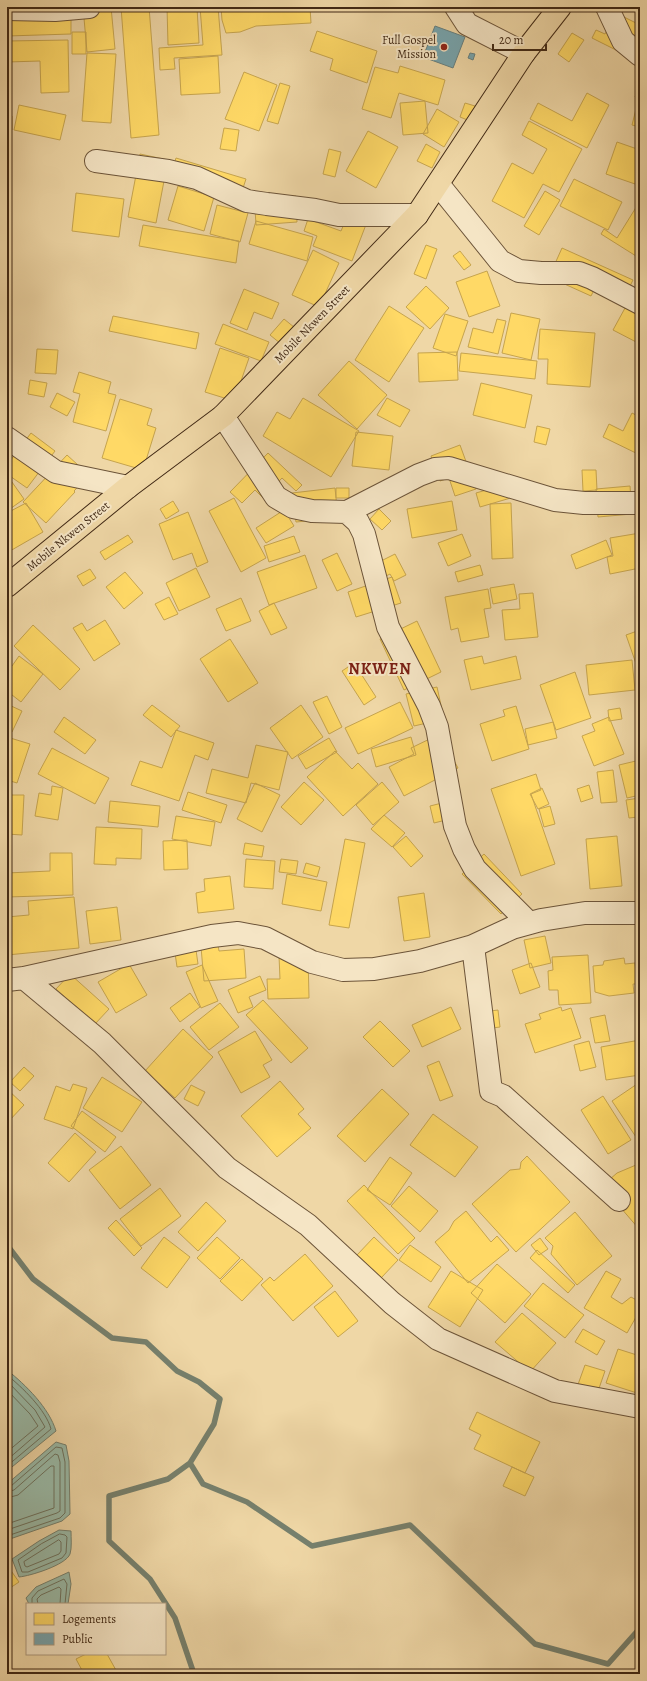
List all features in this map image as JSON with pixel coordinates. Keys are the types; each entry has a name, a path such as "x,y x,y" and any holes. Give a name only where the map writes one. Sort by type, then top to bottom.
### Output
{"highway":[{"name":"Mobile Nkwen Street","path":"7,586 128,487 223,416 417,215 524,53 560,7"}],"street":[{"path":"7,9 55,10 89,7"},
{"path":"456,7 467,24 524,53"},
{"path":"607,7 623,41 640,55"},
{"path":"96,161 197,178 247,201 315,210 339,215 417,215"},
{"path":"438,184 500,261 519,271 541,273 579,273 592,278 640,303"},
{"path":"223,416 276,497 293,507 312,511 347,512 419,475 435,469 449,468 555,500 584,503 640,503"},
{"path":"7,438 56,472 128,487"},
{"path":"347,512 358,522 364,534 388,627 429,706 437,727 455,826 464,849 475,869 529,923"},
{"path":"15,979 212,936 238,933 265,938 312,962 343,970 374,969 420,961 473,946 512,928 529,923 584,913 640,914"},
{"path":"473,946 491,1091 503,1096 619,1200"},
{"path":"15,979 102,1043 227,1168 308,1225 392,1302 438,1339 555,1391 640,1407"}],"water":[{"path":"7,1370 36,1398 53,1422 56,1431 7,1471"},
{"path":"56,1442 66,1445 69,1461 70,1514 62,1521 7,1540 7,1484"},
{"path":"59,1530 71,1531 71,1552 67,1558 55,1566 31,1575 19,1577 12,1559"},
{"path":"69,1572 71,1584 68,1603 28,1603 26,1598 36,1587"}],"building: Logements":[{"path":"7,7 71,7 71,34 7,36"},
{"path":"83,7 111,7 115,49 87,52"},
{"path":"121,7 149,7 159,135 131,138"},
{"path":"167,7 197,7 199,43 168,45"},
{"path":"200,7 218,7 222,55 174,58 175,69 160,70 159,48 203,45"},
{"path":"221,7 310,7 311,23 256,26 240,32 226,33 222,20"},
{"path":"616,13 640,25 640,62 592,38 596,30 605,34"},
{"path":"317,31 377,51 367,83 330,70 333,59 310,51"},
{"path":"72,32 86,32 86,54 72,54"},
{"path":"572,33 584,40 569,62 558,54"},
{"path":"68,40 69,92 41,93 40,61 7,62 7,41"},
{"path":"87,53 116,54 111,123 82,121"},
{"path":"218,56 220,93 181,95 179,59"},
{"path":"400,66 445,80 438,105 399,93 391,118 362,109 375,67 398,73"},
{"path":"244,72 277,85 259,131 225,119"},
{"path":"280,83 290,86 278,124 267,121"},
{"path":"640,83 640,99 635,97"},
{"path":"587,93 609,105 587,148 530,119 538,103 572,121"},
{"path":"425,101 428,133 403,135 400,103"},
{"path":"465,103 475,106 470,121 460,117"},
{"path":"19,105 66,115 60,140 14,130"},
{"path":"437,109 459,122 444,147 423,134"},
{"path":"636,109 640,109 640,127 632,125"},
{"path":"7,116 12,116 12,130 7,130"},
{"path":"529,121 582,149 559,192 543,184 524,218 492,201 512,163 533,174 547,149 522,135"},
{"path":"224,128 239,130 236,151 220,149"},
{"path":"368,131 398,147 376,188 346,171"},
{"path":"617,142 640,150 640,179 638,185 606,174"},
{"path":"426,144 440,152 432,168 417,161"},
{"path":"329,149 341,152 335,177 323,174"},
{"path":"140,154 168,160 156,223 128,217"},
{"path":"176,158 246,179 241,194 171,173"},
{"path":"574,179 622,202 608,230 560,206"},
{"path":"178,186 214,197 204,231 168,220"},
{"path":"545,191 560,200 539,235 524,226"},
{"path":"76,193 124,199 119,237 72,231"},
{"path":"296,196 297,222 256,225 255,209 248,198"},
{"path":"640,201 640,250 636,256 601,234 604,229 617,238"},
{"path":"217,205 248,213 240,242 210,234"},
{"path":"348,215 367,222 352,261 313,246 317,236 304,231 308,219 341,231"},
{"path":"256,221 313,237 307,261 249,244"},
{"path":"143,225 239,241 236,263 139,246"},
{"path":"426,245 437,249 426,279 414,274"},
{"path":"562,248 633,280 622,302 594,290 591,296 549,277"},
{"path":"313,250 339,263 319,307 292,295"},
{"path":"460,251 471,265 464,270 453,256"},
{"path":"487,271 500,306 469,317 456,282"},
{"path":"426,286 449,308 430,329 406,307"},
{"path":"636,288 640,290 640,344 613,330"},
{"path":"244,289 279,303 272,319 254,312 247,330 230,323"},
{"path":"389,306 424,328 389,382 355,360"},
{"path":"511,313 540,319 531,360 502,353"},
{"path":"445,314 468,321 456,356 433,348"},
{"path":"113,316 199,333 196,349 109,331"},
{"path":"284,319 305,336 291,352 270,335"},
{"path":"497,319 506,321 498,354 468,347 473,328 493,333"},
{"path":"223,324 269,342 261,361 215,344"},
{"path":"540,329 595,333 590,387 547,384 548,359 538,359"},
{"path":"220,348 249,358 234,401 205,392"},
{"path":"37,349 58,350 56,374 35,373"},
{"path":"457,352 458,380 419,382 418,353"},
{"path":"461,353 537,361 535,379 459,371"},
{"path":"349,361 387,395 357,429 318,395"},
{"path":"79,372 111,382 108,393 116,395 106,431 73,422 80,394 73,392"},
{"path":"30,380 47,383 44,397 28,394"},
{"path":"481,383 532,395 525,428 473,415"},
{"path":"57,393 75,402 67,416 50,407"},
{"path":"303,398 359,431 331,477 263,436 277,412 290,419"},
{"path":"387,398 410,410 400,427 377,415"},
{"path":"120,399 152,409 147,425 156,428 143,470 102,458"},
{"path":"632,413 640,417 640,455 603,437 609,424 623,431"},
{"path":"537,426 550,429 546,445 534,442"},
{"path":"356,432 393,436 389,470 352,466"},
{"path":"31,433 55,451 27,488 7,474 7,465"},
{"path":"460,445 476,489 455,496 449,478 440,481 431,456"},
{"path":"268,453 302,485 296,491 282,478 263,498 255,490 242,503 230,492"},
{"path":"67,455 89,475 46,523 23,502"},
{"path":"582,470 596,470 597,490 583,491"},
{"path":"7,475 24,499 7,511"},
{"path":"510,483 514,497 480,507 476,493"},
{"path":"630,486 632,514 598,517 596,489"},
{"path":"335,488 338,518 296,522 292,493"},
{"path":"336,488 349,488 349,498 336,498"},
{"path":"234,498 266,558 241,572 209,511"},
{"path":"173,501 179,511 166,519 160,509"},
{"path":"452,501 457,530 412,538 407,509"},
{"path":"26,503 43,532 10,551 7,546 7,513"},
{"path":"511,503 513,558 492,559 490,504"},
{"path":"379,509 391,521 382,530 370,519"},
{"path":"284,510 294,526 266,543 256,528"},
{"path":"188,512 208,562 197,567 192,553 173,560 159,524"},
{"path":"640,533 640,568 610,574 607,557 613,556 610,538"},
{"path":"462,534 471,556 448,566 438,543"},
{"path":"128,535 133,542 105,560 100,552"},
{"path":"294,536 300,552 269,562 264,546"},
{"path":"606,540 612,555 576,569 571,555"},
{"path":"337,553 352,584 337,591 322,560"},
{"path":"395,554 406,575 394,581 390,574 378,580 371,566"},
{"path":"305,555 317,588 269,605 257,572"},
{"path":"480,565 483,575 458,582 455,572"},
{"path":"196,568 210,597 179,611 166,583"},
{"path":"90,569 96,578 83,586 77,576"},
{"path":"125,572 143,593 124,609 106,587"},
{"path":"392,577 401,603 356,617 348,592"},
{"path":"514,584 517,599 493,604 490,588"},
{"path":"488,589 491,608 484,609 489,637 461,642 458,628 451,630 445,597"},
{"path":"533,593 538,637 505,640 502,610 520,609 519,594"},
{"path":"169,597 178,614 164,620 155,604"},
{"path":"241,598 251,621 226,631 216,609"},
{"path":"274,603 287,628 271,635 259,611"},
{"path":"105,620 120,644 94,661 73,628 82,623 87,631"},
{"path":"417,621 441,672 404,690 380,639"},
{"path":"33,625 80,669 60,690 14,646"},
{"path":"640,630 640,675 626,635"},
{"path":"230,639 258,683 228,702 200,659"},
{"path":"19,656 43,674 21,702 7,691 7,662 12,666"},
{"path":"482,656 484,664 516,656 521,679 471,690 464,660"},
{"path":"632,660 635,690 589,695 586,665"},
{"path":"354,663 376,697 364,705 342,671"},
{"path":"575,672 591,718 556,730 540,685"},
{"path":"437,687 444,719 414,726 406,694"},
{"path":"327,696 342,727 329,734 313,702"},
{"path":"400,702 413,728 358,754 345,728"},
{"path":"7,704 22,711 12,732 7,730"},
{"path":"152,705 180,726 171,737 143,715"},
{"path":"301,705 323,737 292,759 270,728"},
{"path":"516,706 529,749 492,761 480,724 505,716 503,710"},
{"path":"620,708 622,719 609,721 608,710"},
{"path":"64,717 96,740 85,754 54,732"},
{"path":"609,717 624,754 594,766 582,736 595,731 592,724"},
{"path":"553,722 557,738 528,745 525,729"},
{"path":"176,730 214,743 208,760 195,755 179,801 131,785 140,761 162,768"},
{"path":"440,734 458,768 404,796 389,767 414,754 411,748"},
{"path":"7,737 30,744 17,783 7,780"},
{"path":"411,737 416,755 376,767 371,749"},
{"path":"329,738 337,752 306,769 298,756"},
{"path":"256,745 288,752 279,790 251,783 246,803 206,793 212,769 248,778"},
{"path":"52,748 109,778 95,804 38,774"},
{"path":"335,751 352,769 358,763 378,784 343,816 307,777"},
{"path":"640,760 640,795 627,798 619,765"},
{"path":"613,770 617,802 601,803 597,772"},
{"path":"536,774 541,790 531,794 555,864 521,876 491,789"},
{"path":"304,782 324,800 301,825 281,807"},
{"path":"382,782 399,802 373,825 356,805"},
{"path":"255,783 280,795 262,832 237,819"},
{"path":"589,785 593,798 581,802 577,789"},
{"path":"52,786 63,788 58,820 35,816 39,793 51,795"},
{"path":"542,788 549,804 538,809 530,794"},
{"path":"188,792 227,805 221,823 182,810"},
{"path":"7,795 24,795 22,835 7,834"},
{"path":"640,798 640,830 638,817 629,818 626,800"},
{"path":"110,801 160,806 158,827 108,822"},
{"path":"446,802 450,819 434,823 430,806"},
{"path":"550,806 555,824 544,827 539,809"},
{"path":"384,815 405,833 392,847 371,829"},
{"path":"176,816 215,822 211,846 172,839"},
{"path":"96,827 142,829 141,859 116,858 116,865 94,864"},
{"path":"406,836 423,856 411,867 393,847"},
{"path":"617,836 622,886 590,889 586,839"},
{"path":"345,839 365,843 349,928 329,925"},
{"path":"187,840 188,869 164,870 163,841"},
{"path":"245,843 264,846 262,857 243,854"},
{"path":"50,853 72,853 73,895 7,897 7,873 50,871"},
{"path":"484,854 522,894 501,914 462,874"},
{"path":"246,859 275,861 273,889 244,887"},
{"path":"281,859 298,861 296,874 279,872"},
{"path":"306,863 320,867 317,877 303,873"},
{"path":"287,874 327,882 321,911 282,904"},
{"path":"230,876 234,909 198,913 196,893 205,891 204,879"},
{"path":"424,893 430,937 404,941 398,897"},
{"path":"74,897 79,948 7,955 7,917 29,915 28,901"},
{"path":"117,907 121,940 90,944 86,911"},
{"path":"545,936 551,963 530,968 524,940"},
{"path":"218,945 219,951 244,949 246,978 204,981 201,947"},
{"path":"196,950 198,964 177,967 175,953"},
{"path":"308,955 309,998 268,999 267,979 280,979 279,956"},
{"path":"588,955 591,1003 559,1005 558,990 549,990 548,971 553,970 552,957"},
{"path":"624,958 625,964 635,963 637,984 633,984 634,993 609,996 595,992 593,966 603,965 604,961"},
{"path":"531,963 540,987 520,994 512,970"},
{"path":"129,964 147,995 116,1013 98,982"},
{"path":"202,965 218,1001 201,1008 186,972"},
{"path":"70,974 109,1009 95,1024 56,989"},
{"path":"260,976 266,990 249,997 253,1007 238,1013 228,990"},
{"path":"190,993 200,1007 180,1022 170,1008"},
{"path":"263,1000 308,1048 291,1063 246,1015"},
{"path":"220,1003 239,1027 209,1050 190,1027"},
{"path":"451,1007 461,1029 422,1047 412,1025"},
{"path":"561,1007 562,1011 571,1008 581,1038 535,1053 525,1024 541,1019 539,1014"},
{"path":"498,1010 500,1027 485,1029 483,1012"},
{"path":"605,1015 610,1041 595,1043 590,1018"},
{"path":"380,1021 410,1051 393,1067 363,1037"},
{"path":"183,1029 213,1057 175,1098 145,1071"},
{"path":"255,1031 272,1060 263,1065 270,1077 241,1093 218,1052"},
{"path":"640,1040 640,1075 606,1080 601,1047"},
{"path":"589,1041 596,1067 580,1071 574,1045"},
{"path":"439,1061 453,1096 440,1101 427,1066"},
{"path":"24,1067 34,1076 20,1091 10,1082"},
{"path":"102,1077 142,1102 122,1132 83,1108"},
{"path":"280,1081 304,1109 298,1114 311,1128 277,1157 241,1116"},
{"path":"640,1082 640,1139 638,1140 612,1101"},
{"path":"73,1084 87,1088 73,1129 44,1119 56,1086 70,1091"},
{"path":"191,1085 205,1092 198,1106 184,1099"},
{"path":"7,1089 24,1105 7,1123"},
{"path":"382,1089 409,1114 365,1162 337,1136"},
{"path":"603,1096 631,1140 608,1154 581,1110"},
{"path":"82,1111 116,1137 105,1152 71,1126"},
{"path":"433,1114 478,1147 455,1177 410,1145"},
{"path":"75,1133 96,1152 69,1182 48,1163"},
{"path":"121,1146 151,1185 120,1209 89,1170"},
{"path":"527,1156 570,1202 516,1252 472,1204 510,1170 520,1169 521,1162"},
{"path":"390,1157 412,1173 390,1205 367,1190"},
{"path":"636,1165 640,1169 639,1229 602,1186 617,1173"},
{"path":"364,1185 415,1238 398,1254 347,1201"},
{"path":"409,1186 438,1211 420,1232 391,1206"},
{"path":"160,1188 181,1216 141,1246 120,1219"},
{"path":"206,1202 226,1221 198,1251 178,1232"},
{"path":"466,1211 491,1242 497,1236 509,1250 468,1283 435,1242 449,1230 454,1221"},
{"path":"575,1212 612,1256 577,1285 551,1254 553,1246 545,1238"},
{"path":"116,1220 142,1248 134,1256 108,1228"},
{"path":"164,1237 190,1257 167,1288 141,1268"},
{"path":"217,1237 240,1258 220,1279 197,1258"},
{"path":"374,1237 398,1260 381,1278 357,1255"},
{"path":"540,1238 548,1249 539,1255 531,1245"},
{"path":"410,1245 441,1267 431,1282 399,1260"},
{"path":"537,1250 575,1285 568,1293 530,1258"},
{"path":"305,1254 333,1286 293,1321 261,1285 270,1277 274,1281"},
{"path":"242,1259 263,1279 242,1301 220,1281"},
{"path":"497,1264 531,1294 505,1323 471,1293"},
{"path":"451,1271 483,1290 460,1327 428,1307"},
{"path":"606,1271 621,1279 611,1297 622,1304 631,1297 640,1302 640,1310 627,1333 584,1308"},
{"path":"543,1283 584,1315 565,1338 524,1306"},
{"path":"335,1291 358,1321 338,1337 314,1307"},
{"path":"522,1313 556,1343 530,1372 495,1342"},
{"path":"583,1329 605,1341 597,1355 575,1342"},
{"path":"618,1349 640,1356 640,1394 606,1383"},
{"path":"585,1365 605,1371 596,1397 576,1390"},
{"path":"477,1412 540,1442 525,1473 474,1449 481,1435 469,1429"},
{"path":"512,1467 534,1477 525,1496 503,1486"},
{"path":"7,1565 19,1582 7,1590"},
{"path":"84,1655 108,1655 117,1672 112,1674 84,1674 76,1659"}],"building: Public":[{"name":"Full Gospel Mission","path":"435,26 465,37 453,68 423,57"},
{"name":"Full Gospel Mission","path":"470,53 475,54 473,60 468,58"}],"waterway":[{"path":"7,1245 33,1279 112,1338 146,1342 177,1371 199,1382 220,1399 214,1424 190,1463 203,1484 247,1502 312,1546 410,1525 535,1644 608,1664 640,1628"},
{"path":"165,1603 150,1579 109,1541 109,1496 168,1479 190,1463"},
{"path":"166,1604 175,1618 194,1674"}],"place":[{"name":"Full Gospel Mission","path":"444,47"}],"district":[{"name":"NKWEN","path":"380,669"}]}
